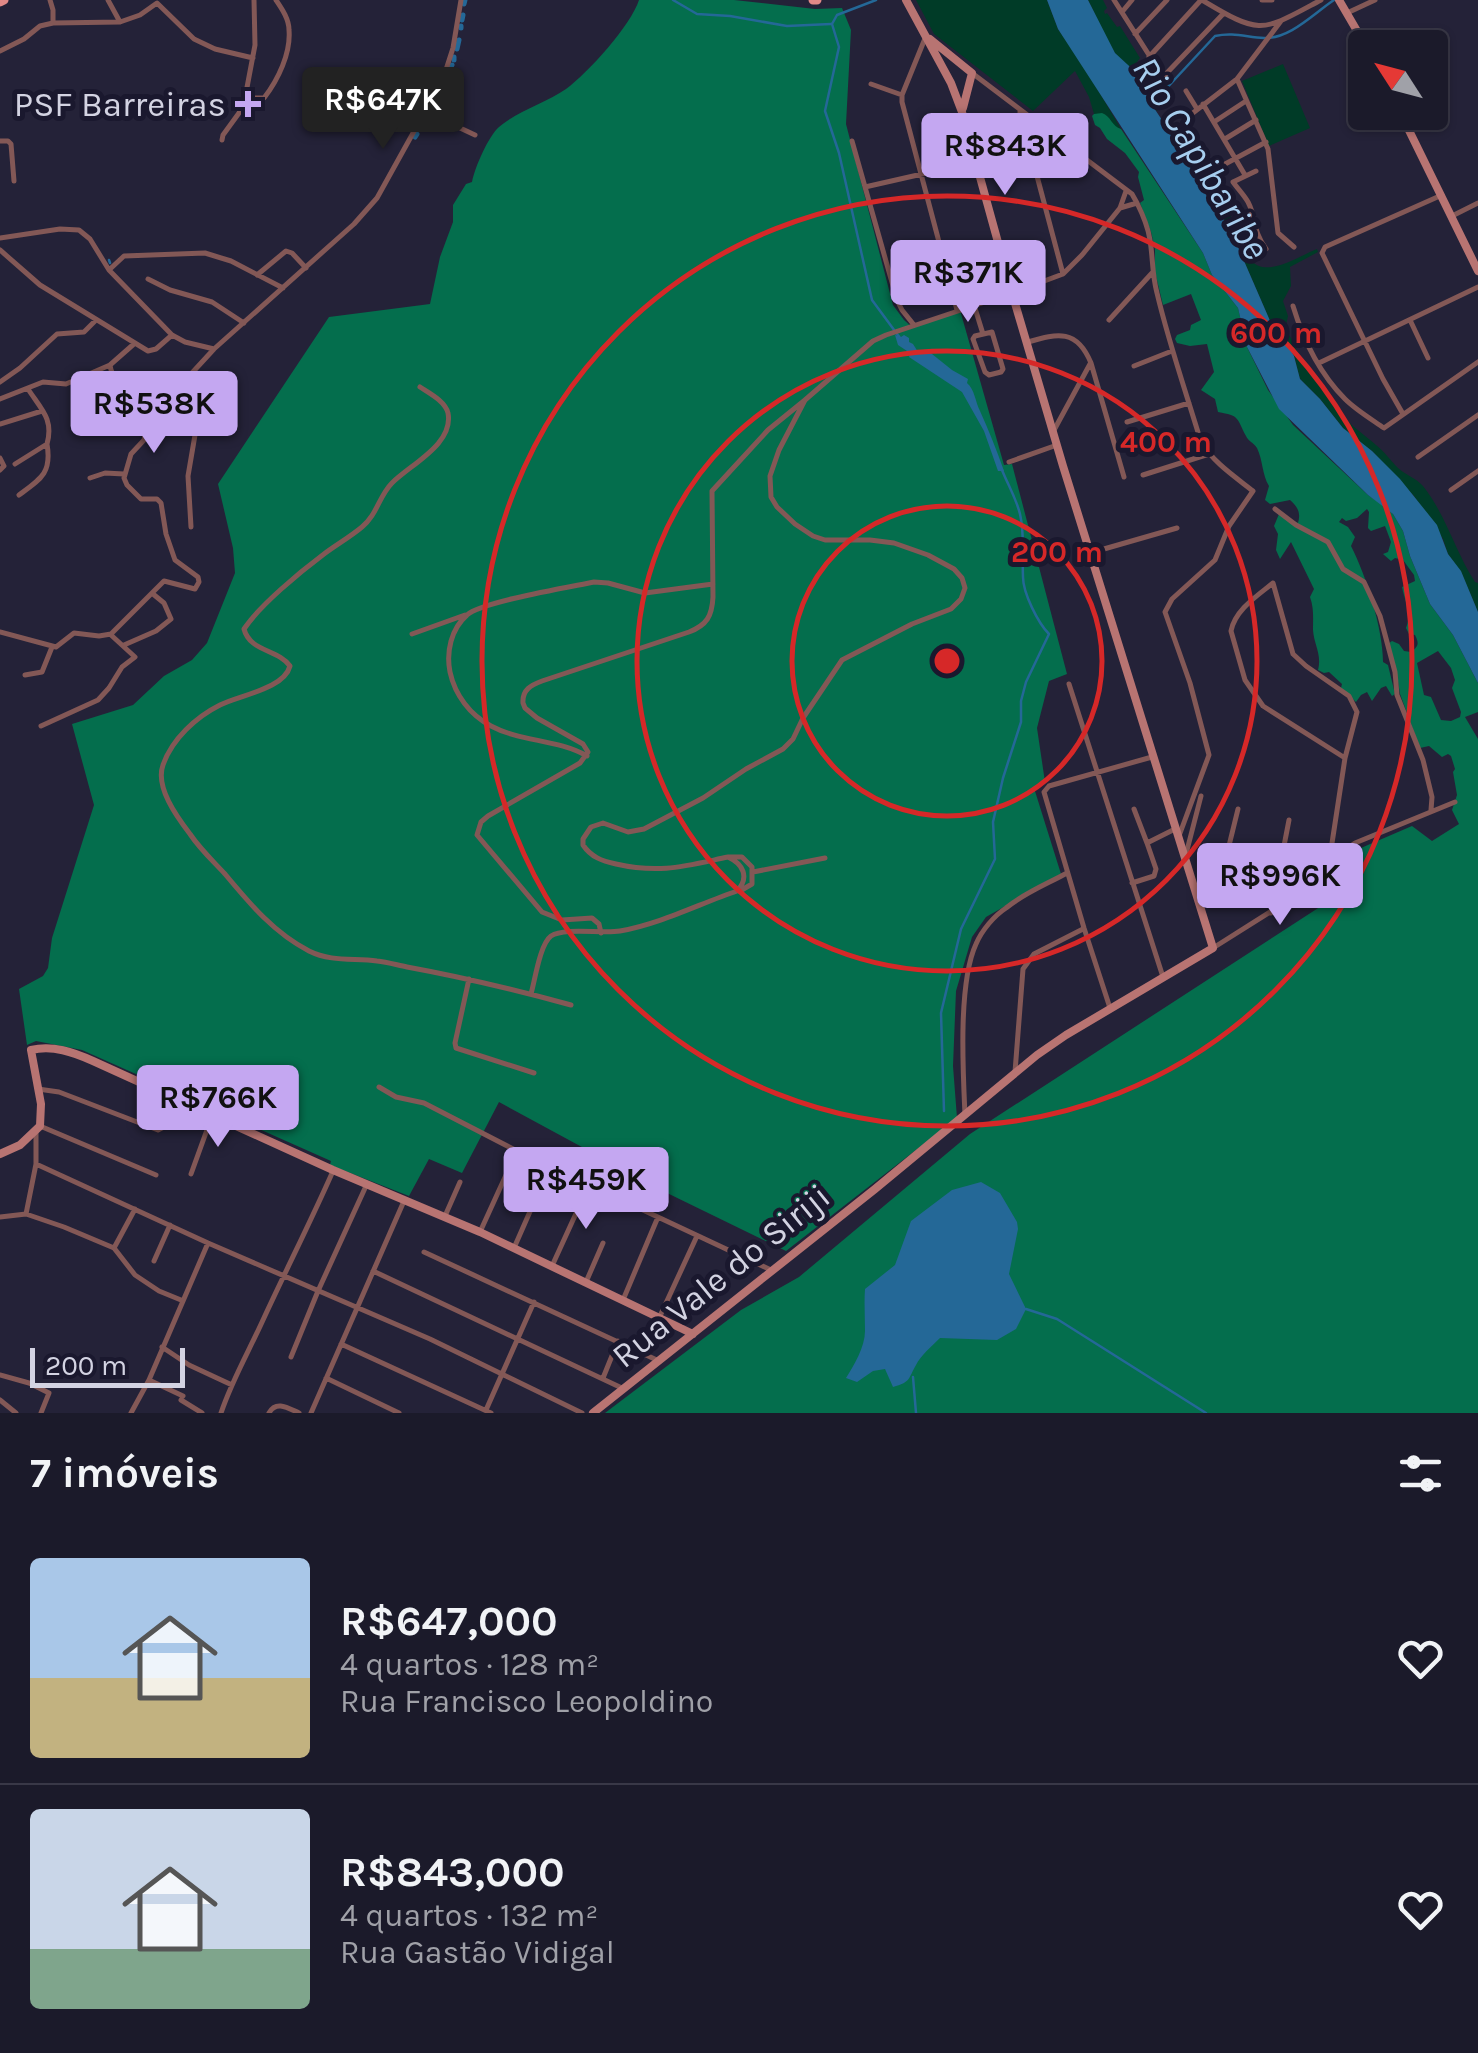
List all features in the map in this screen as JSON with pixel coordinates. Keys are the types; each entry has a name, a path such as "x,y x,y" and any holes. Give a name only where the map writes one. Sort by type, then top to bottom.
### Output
{"street":[{"path":"50,0 53,23"},
{"path":"108,0 120,22"},
{"path":"222,140 245,98 256,36 254,0"},
{"path":"245,98 264,98 282,67 289,26 276,0"},
{"path":"190,527 188,476 195,434 184,388 191,374 370,207 443,79 457,30 460,0"},
{"path":"906,0 954,89 962,112 1053,432 1213,948 1327,876 1347,848 1455,802"},
{"path":"1114,0 1164,77 1224,13"},
{"path":"1122,12 1132,0"},
{"path":"1135,34 1166,0"},
{"path":"1149,57 1202,0 1240,22 1260,26 1281,21 1321,0"},
{"path":"1262,0 1272,0"},
{"path":"1339,0 1357,30"},
{"path":"1347,13 1375,0"},
{"path":"0,51 29,36 36,27 120,22 158,3 194,39 215,50 253,58"},
{"path":"1189,116 1237,80 1281,21"},
{"path":"926,36 1132,194 1150,238 1152,273 1201,442 1209,454 1253,491 1234,516 1215,560 1172,599 1166,612 1209,754 1176,834 1148,843"},
{"path":"926,36 902,96 958,310"},
{"path":"962,112 972,73"},
{"path":"1237,80 1270,156 1278,233 1294,247"},
{"path":"872,84 902,96"},
{"path":"954,89 968,89"},
{"path":"1186,91 1214,122 1245,175"},
{"path":"1214,122 1246,101"},
{"path":"1019,110 1062,274"},
{"path":"426,112 476,135"},
{"path":"1225,139 1256,120"},
{"path":"1409,130 1478,272"},
{"path":"0,141 10,142 14,180"},
{"path":"852,141 897,300 911,326"},
{"path":"1214,170 1266,142"},
{"path":"864,187 975,162"},
{"path":"1256,170 1233,182 1248,202 1258,240 1266,249"},
{"path":"602,932 592,918 562,920 542,912 477,835 481,822 488,816 587,756 583,744 526,708 524,693 542,681 702,625 713,610 712,491 768,430 886,335 1062,274 1120,208 1126,192"},
{"path":"1403,414 1322,255 1325,248 1442,195"},
{"path":"1120,208 1138,203"},
{"path":"1452,216 1478,203"},
{"path":"0,238 80,230 109,270 172,334 214,349"},
{"path":"0,250 40,285 148,351 172,334"},
{"path":"257,275 286,251 306,268"},
{"path":"109,270 124,256 192,253 220,256 283,288"},
{"path":"1109,320 1152,273"},
{"path":"148,279 212,302 244,323"},
{"path":"1319,363 1478,287"},
{"path":"974,305 984,334"},
{"path":"1293,306 1300,329 1319,363 1346,400 1384,428 1478,362"},
{"path":"1410,320 1428,358"},
{"path":"0,382 53,337 64,332 84,332 99,322"},
{"path":"994,333 1001,372 985,372 973,340 984,334 994,333"},
{"path":"1026,342 1055,335 1067,336 1080,344 1092,362 1124,477"},
{"path":"0,399 44,382 66,384 110,365 135,343"},
{"path":"1134,366 1172,351"},
{"path":"1053,432 1092,362"},
{"path":"0,632 52,646 65,642 74,633 111,634 164,581 196,589 199,582 175,560 160,503 157,499 142,499 127,485 124,474 131,454 144,440 150,412 149,406 116,380 110,365"},
{"path":"420,387 446,406 446,431 392,483 376,512 362,527 321,556 255,614 244,629 252,644 289,662 288,674 274,684 221,704 196,720 164,761 162,782 198,845 265,921 311,952 469,978 571,1005"},
{"path":"19,495 44,475 49,460 50,424 28,389"},
{"path":"531,994 547,940 561,933 630,930 752,884 750,862 742,857 646,870 596,858 585,850 583,839 591,827 596,823 628,832 644,829 787,746 842,660 950,609 961,599 965,588 962,578 954,568 928,554 870,540 825,540 795,524 778,508 770,490 770,476 805,400"},
{"path":"1127,422 1189,404"},
{"path":"0,424 42,411"},
{"path":"1418,457 1478,415"},
{"path":"15,464 47,444"},
{"path":"1009,462 1057,445"},
{"path":"1143,475 1209,454"},
{"path":"0,458 4,466 0,470"},
{"path":"1450,490 1478,471"},
{"path":"90,478 105,472 124,474"},
{"path":"1274,509 1328,542 1342,569 1364,582 1380,616 1397,695 1432,797 1431,810"},
{"path":"1090,553 1177,528"},
{"path":"412,634 494,604 594,582 644,593 714,584"},
{"path":"1327,876 1357,712 1349,696 1293,654 1273,583 1232,622 1230,631 1245,680 1263,706 1346,758"},
{"path":"122,646 172,619 164,603 153,594"},
{"path":"468,614 448,652 454,685 462,700 497,729 534,741 564,745 587,756"},
{"path":"41,726 104,694 122,667 135,657 111,634"},
{"path":"25,675 42,672 52,646"},
{"path":"1069,684 1163,977"},
{"path":"1110,1008 1045,789 1152,756"},
{"path":"1185,861 1200,796"},
{"path":"1132,883 1156,874 1134,809"},
{"path":"1195,892 1214,882 1222,872 1238,809"},
{"path":"1272,913 1288,820"},
{"path":"728,858 743,868 743,884 737,892"},
{"path":"753,872 826,858"},
{"path":"1222,872 1245,877 1246,891 1236,896 1222,872"},
{"path":"965,1115 966,984 976,944 1004,908 1068,873"},
{"path":"1014,1072 1023,969 1034,954 1084,928"},
{"name":"Rua Vale do Siriji","path":"594,1413 1014,1072 1066,1034 1213,948"},
{"path":"469,978 456,1048 534,1073"},
{"path":"26,1214 36,1164 41,1104 32,1050 52,1048 79,1054 333,1170 445,1216 693,1334"},
{"path":"378,1087 396,1097 424,1103 771,1270"},
{"path":"38,1088 59,1092 155,1130 168,1125 180,1100"},
{"path":"191,1174 212,1114"},
{"path":"0,1154 20,1145 38,1129"},
{"path":"38,1129 156,1175"},
{"path":"480,1232 516,1150"},
{"path":"36,1164 503,1373 582,1413"},
{"path":"514,1248 550,1166"},
{"path":"222,1413 333,1170"},
{"path":"445,1216 460,1182"},
{"path":"291,1357 367,1184"},
{"path":"552,1266 589,1184"},
{"path":"310,1413 404,1200"},
{"path":"114,1248 135,1208"},
{"path":"0,1217 26,1214 114,1248 135,1276 181,1300"},
{"path":"623,1300 658,1217"},
{"path":"154,1262 170,1225"},
{"path":"660,1316 698,1236"},
{"path":"131,1413 208,1243"},
{"path":"586,1282 603,1243"},
{"path":"424,1252 659,1361"},
{"path":"373,1271 624,1389"},
{"path":"341,1344 487,1412 534,1302"},
{"path":"603,1378 618,1341"},
{"path":"162,1347 232,1385"},
{"path":"0,1376 49,1393 41,1413"},
{"path":"326,1378 399,1413"},
{"path":"148,1380 202,1413"},
{"path":"0,1400 16,1413"},
{"path":"269,1413 274,1406 298,1413"}],"green space":[{"path":"639,0 734,0 842,8 851,30 846,124 893,305 913,328 960,310 1004,465 1012,464 1067,674 1049,681 1037,728 1045,782 1034,788 1061,874 986,917 972,937 956,991 953,1066 957,1118 786,1251 665,1192 499,1102 462,1173 429,1159 409,1196 330,1165 331,1161 82,1050 36,1041 27,1045 19,989 43,976 48,968 52,938 94,805 72,724 133,705 164,676 192,660 207,643 235,573 218,484 329,317 430,304 440,257 453,222 453,205 466,184 472,182 491,138 506,122 575,82 618,35"},
{"path":"916,0 1047,0 1058,29 1121,129 1094,114 1075,71 1033,111 934,34"},
{"path":"1088,0 1103,0 1105,14 1120,26 1140,58 1137,62 1147,75 1154,71 1172,91 1157,111 1144,81 1110,46"},
{"path":"1283,64 1310,128 1269,146 1242,81"},
{"path":"1094,114 1105,114 1121,129 1203,253 1212,275 1238,308 1247,347 1268,390 1293,425 1393,514 1430,604 1453,635 1478,683 1478,712 1465,717 1478,739 1478,1413 605,1413 741,1310 799,1277 970,1134 1349,888 1339,868 1347,854 1412,826 1432,841 1459,824 1452,810 1457,795 1451,756 1442,757 1429,746 1420,748 1400,694 1388,644 1392,641 1411,652 1417,646 1415,635 1406,628 1408,612 1402,587 1415,581 1414,575 1403,560 1391,561 1383,554 1388,552 1391,542 1385,526 1371,531 1368,528 1367,509 1357,518 1342,518 1339,522 1355,537 1351,546 1373,602 1383,662 1388,665 1395,694 1392,696 1386,686 1372,701 1367,692 1356,702 1329,672 1318,670 1310,597 1314,589 1291,542 1280,559 1276,550 1278,534 1274,526 1279,514 1298,523 1298,510 1290,500 1270,504 1265,500 1269,486 1257,448 1236,418 1218,412 1215,399 1201,390 1214,372 1207,344 1190,346 1175,339 1201,320 1191,294 1163,305 1155,272 1155,249 1140,203 1144,200 1139,172 1095,125","holes":["1438,651 1455,680 1452,688 1461,712 1460,717 1451,721 1441,720 1431,697 1424,695 1417,663"]},
{"path":"1222,204 1257,265 1274,267 1317,249 1318,252 1290,267 1291,286 1283,301 1288,316 1285,330 1341,414 1431,497 1478,583 1478,612 1443,539 1414,496 1372,451 1343,428 1300,379 1294,356 1271,323 1225,226"}],"water":[{"name":"Rio Capibaribe","path":"1047,0 1088,0 1115,53 1147,86 1152,105 1203,191 1222,204 1225,226 1271,323 1294,356 1300,379 1343,428 1400,479 1437,525 1478,612 1478,683 1453,635 1430,604 1393,514 1279,409 1247,347 1238,308 1212,275 1203,253 1058,29"},
{"path":"895,335 909,338 918,352 927,350 968,379 1004,471 998,471 984,431 962,392 909,357"},
{"path":"981,1182 1000,1193 1017,1222 1009,1274 1026,1309 1016,1329 997,1340 940,1338 908,1379 893,1387 885,1369 873,1371 857,1382 846,1378 865,1337 865,1289 895,1265 911,1221 952,1190"}],"waterway":[{"path":"464,4 465,0"},
{"path":"673,0 697,14 787,26 831,24"},
{"path":"876,0 837,15 832,24 839,47 825,111 839,153 872,300 900,338"},
{"path":"1151,105 1215,36 1274,37 1301,25 1334,0"},
{"path":"462,20 463,15"},
{"path":"457,49 459,40"},
{"path":"443,84 452,65"},
{"path":"439,94 442,88"},
{"path":"944,1111 941,1013 961,929 995,859 993,822 1021,722 1021,701 1049,634 1026,591 1020,514 1002,470"},
{"path":"1026,1309 1057,1319 1206,1413"},
{"path":"913,1377 916,1413"}],"place":[{"name":"PSF Barreiras","path":"248,104"}]}
